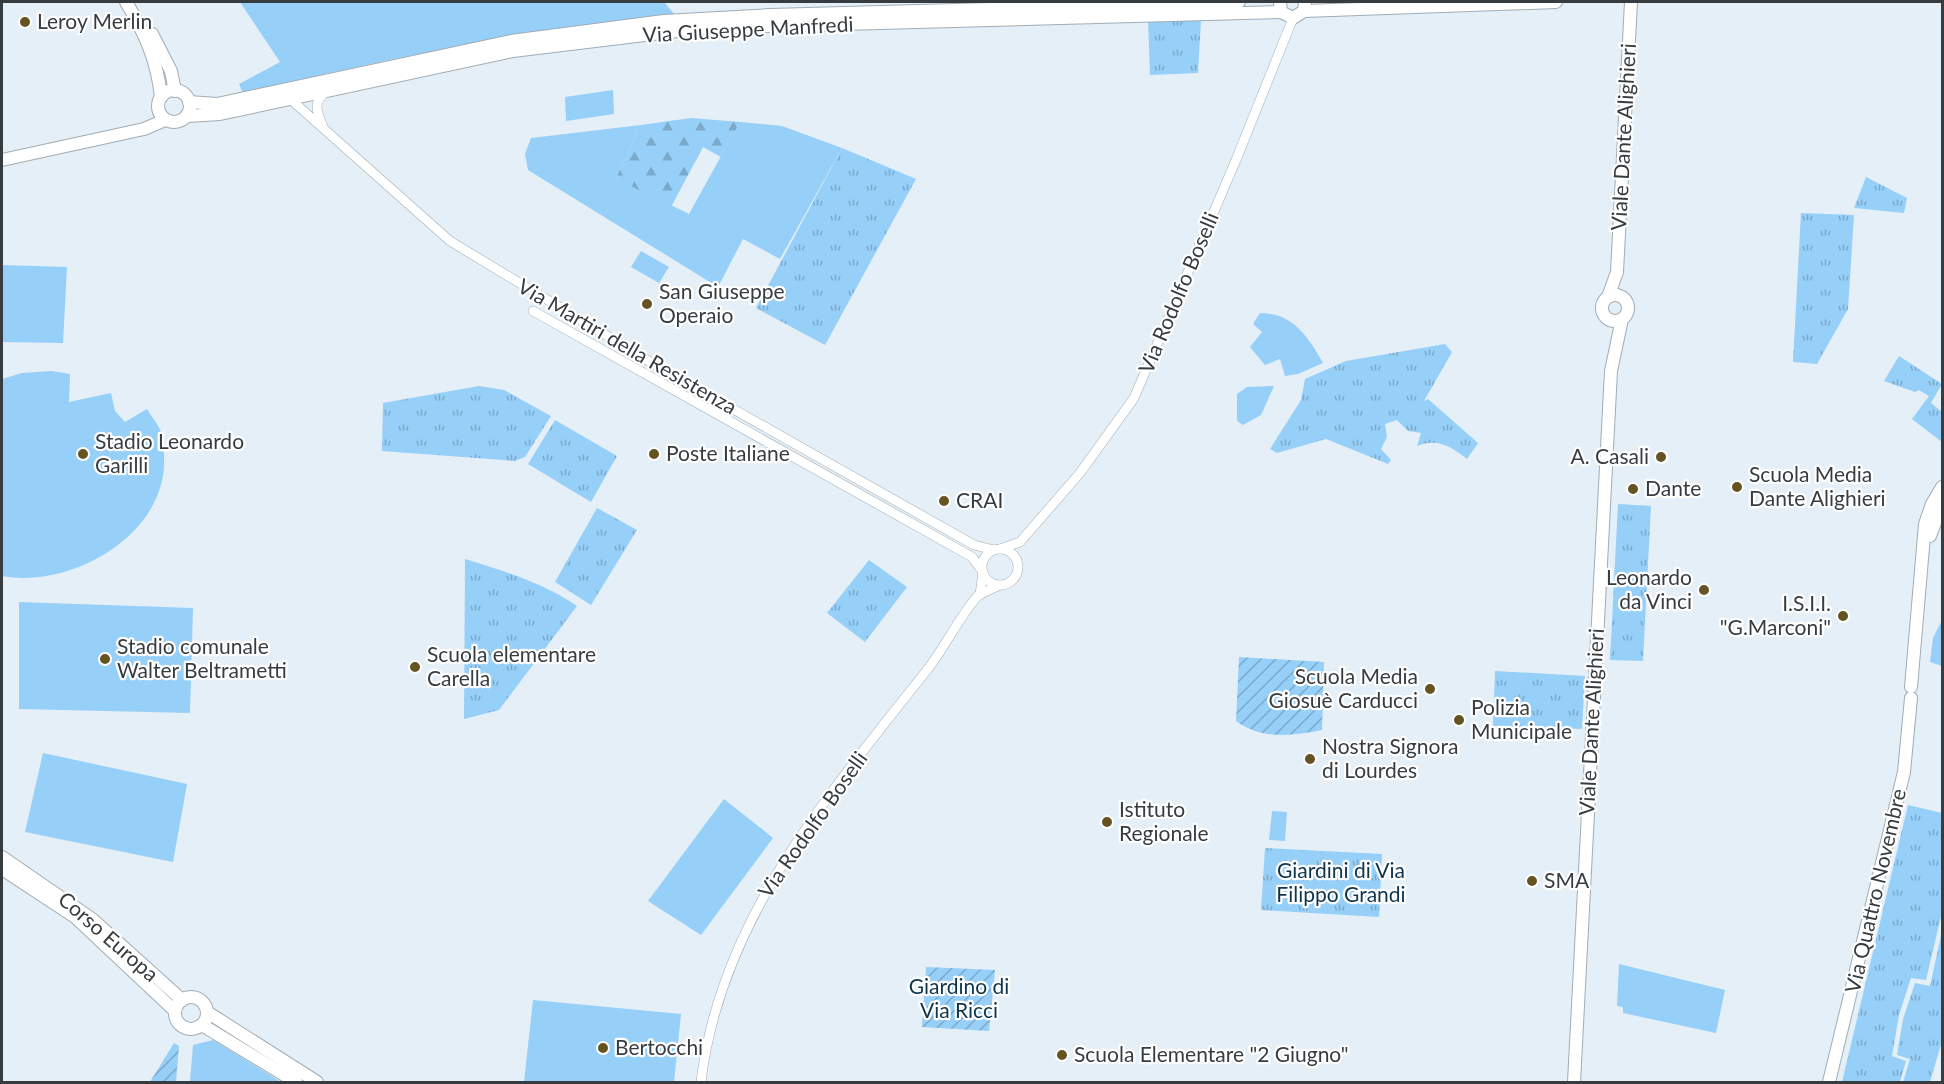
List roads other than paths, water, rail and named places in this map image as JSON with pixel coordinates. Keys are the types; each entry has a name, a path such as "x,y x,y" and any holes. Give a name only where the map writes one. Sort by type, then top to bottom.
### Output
{"main road":[{"path":"126,2 148,42 158,68 159,112 165,120"},
{"path":"134,2 171,71 175,91"},
{"name":"Via Giuseppe Manfredi","path":"187,116 220,114 286,95 511,41 664,21 771,15 1239,2"},
{"name":"Via Giuseppe Manfredi","path":"189,102 217,105 329,90 513,51 702,28 1556,2"},
{"name":"Viale Dante Alighieri","path":"1623,298 1617,272 1631,2"},
{"path":"2,160 153,126 165,120 175,122 187,116 189,102 184,94 175,91 160,100 148,119 130,131"},
{"name":"Viale Dante Alighieri","path":"1608,297 1617,272"},
{"path":"1614,295 1623,298 1628,308 1622,319 1612,321 1606,318 1602,308 1608,297 1614,295"},
{"name":"Viale Dante Alighieri","path":"1606,318 1612,362"},
{"name":"Viale Dante Alighieri","path":"1574,1083 1612,362 1622,319"},
{"name":"Via Quattro Novembre","path":"1829,1083 1904,772 1925,524 1932,504 1942,487"},
{"name":"Via Quattro Novembre","path":"1922,569 1942,496"},
{"name":"Corso Europa","path":"2,857 92,919 179,1005"},
{"name":"Corso Europa","path":"2,869 75,917 179,1005"},
{"name":"Corso Europa","path":"296,1083 202,1025 194,1029 184,1028 176,1019 179,1005 190,997 198,999 207,1012 317,1083"},
{"path":"202,1025 207,1012"}],"street":[{"name":"Via Rodolfo Boselli","path":"1020,543 1080,473 1134,398 1236,160 1293,9"},
{"path":"324,129 316,106 318,99 329,90"},
{"name":"Via Martiri della Resistenza","path":"286,95 450,241 603,335 891,499 974,545 997,550"},
{"name":"Via Martiri della Resistenza","path":"532,311 972,557 983,572"},
{"path":"885,509 891,499"},
{"path":"1020,543 1015,578 1000,585 988,581 983,572 984,558 997,550 1020,543"},
{"path":"997,550 1010,552 1018,562"},
{"name":"Via Rodolfo Boselli","path":"700,1083 712,1020 730,963 764,892 833,791 932,664 980,595 983,572"},
{"name":"Via Rodolfo Boselli","path":"980,595 1000,585"}],"place":[{"name":"Leroy Merlin","path":"25,22"},
{"name":"San Giuseppe Operaio","path":"647,304"},
{"name":"Stadio Leonardo Garilli","path":"83,454"},
{"name":"Poste Italiane","path":"654,454"},
{"name":"A. Casali","path":"1661,457"},
{"name":"Scuola Media Dante Alighieri","path":"1737,487"},
{"name":"Dante","path":"1633,489"},
{"name":"CRAI","path":"944,501"},
{"name":"Leonardo da Vinci","path":"1704,590"},
{"name":"I.S.I.I. \"G.Marconi\"","path":"1843,616"},
{"name":"Stadio comunale Walter Beltrametti","path":"105,659"},
{"name":"Scuola elementare Carella","path":"415,667"},
{"name":"Scuola Media Giosuè Carducci","path":"1430,689"},
{"name":"Polizia Municipale","path":"1459,720"},
{"name":"Nostra Signora di Lourdes","path":"1310,759"},
{"name":"Istituto Regionale","path":"1107,822"},
{"name":"SMA","path":"1532,881"},
{"name":"Bertocchi","path":"603,1048"},
{"name":"Scuola Elementare \"2 Giugno\"","path":"1062,1055"}],"park label":[{"name":"Giardini di Via Filippo Grandi","path":"1341,883"},
{"name":"Giardino di Via Ricci","path":"959,999"}]}
